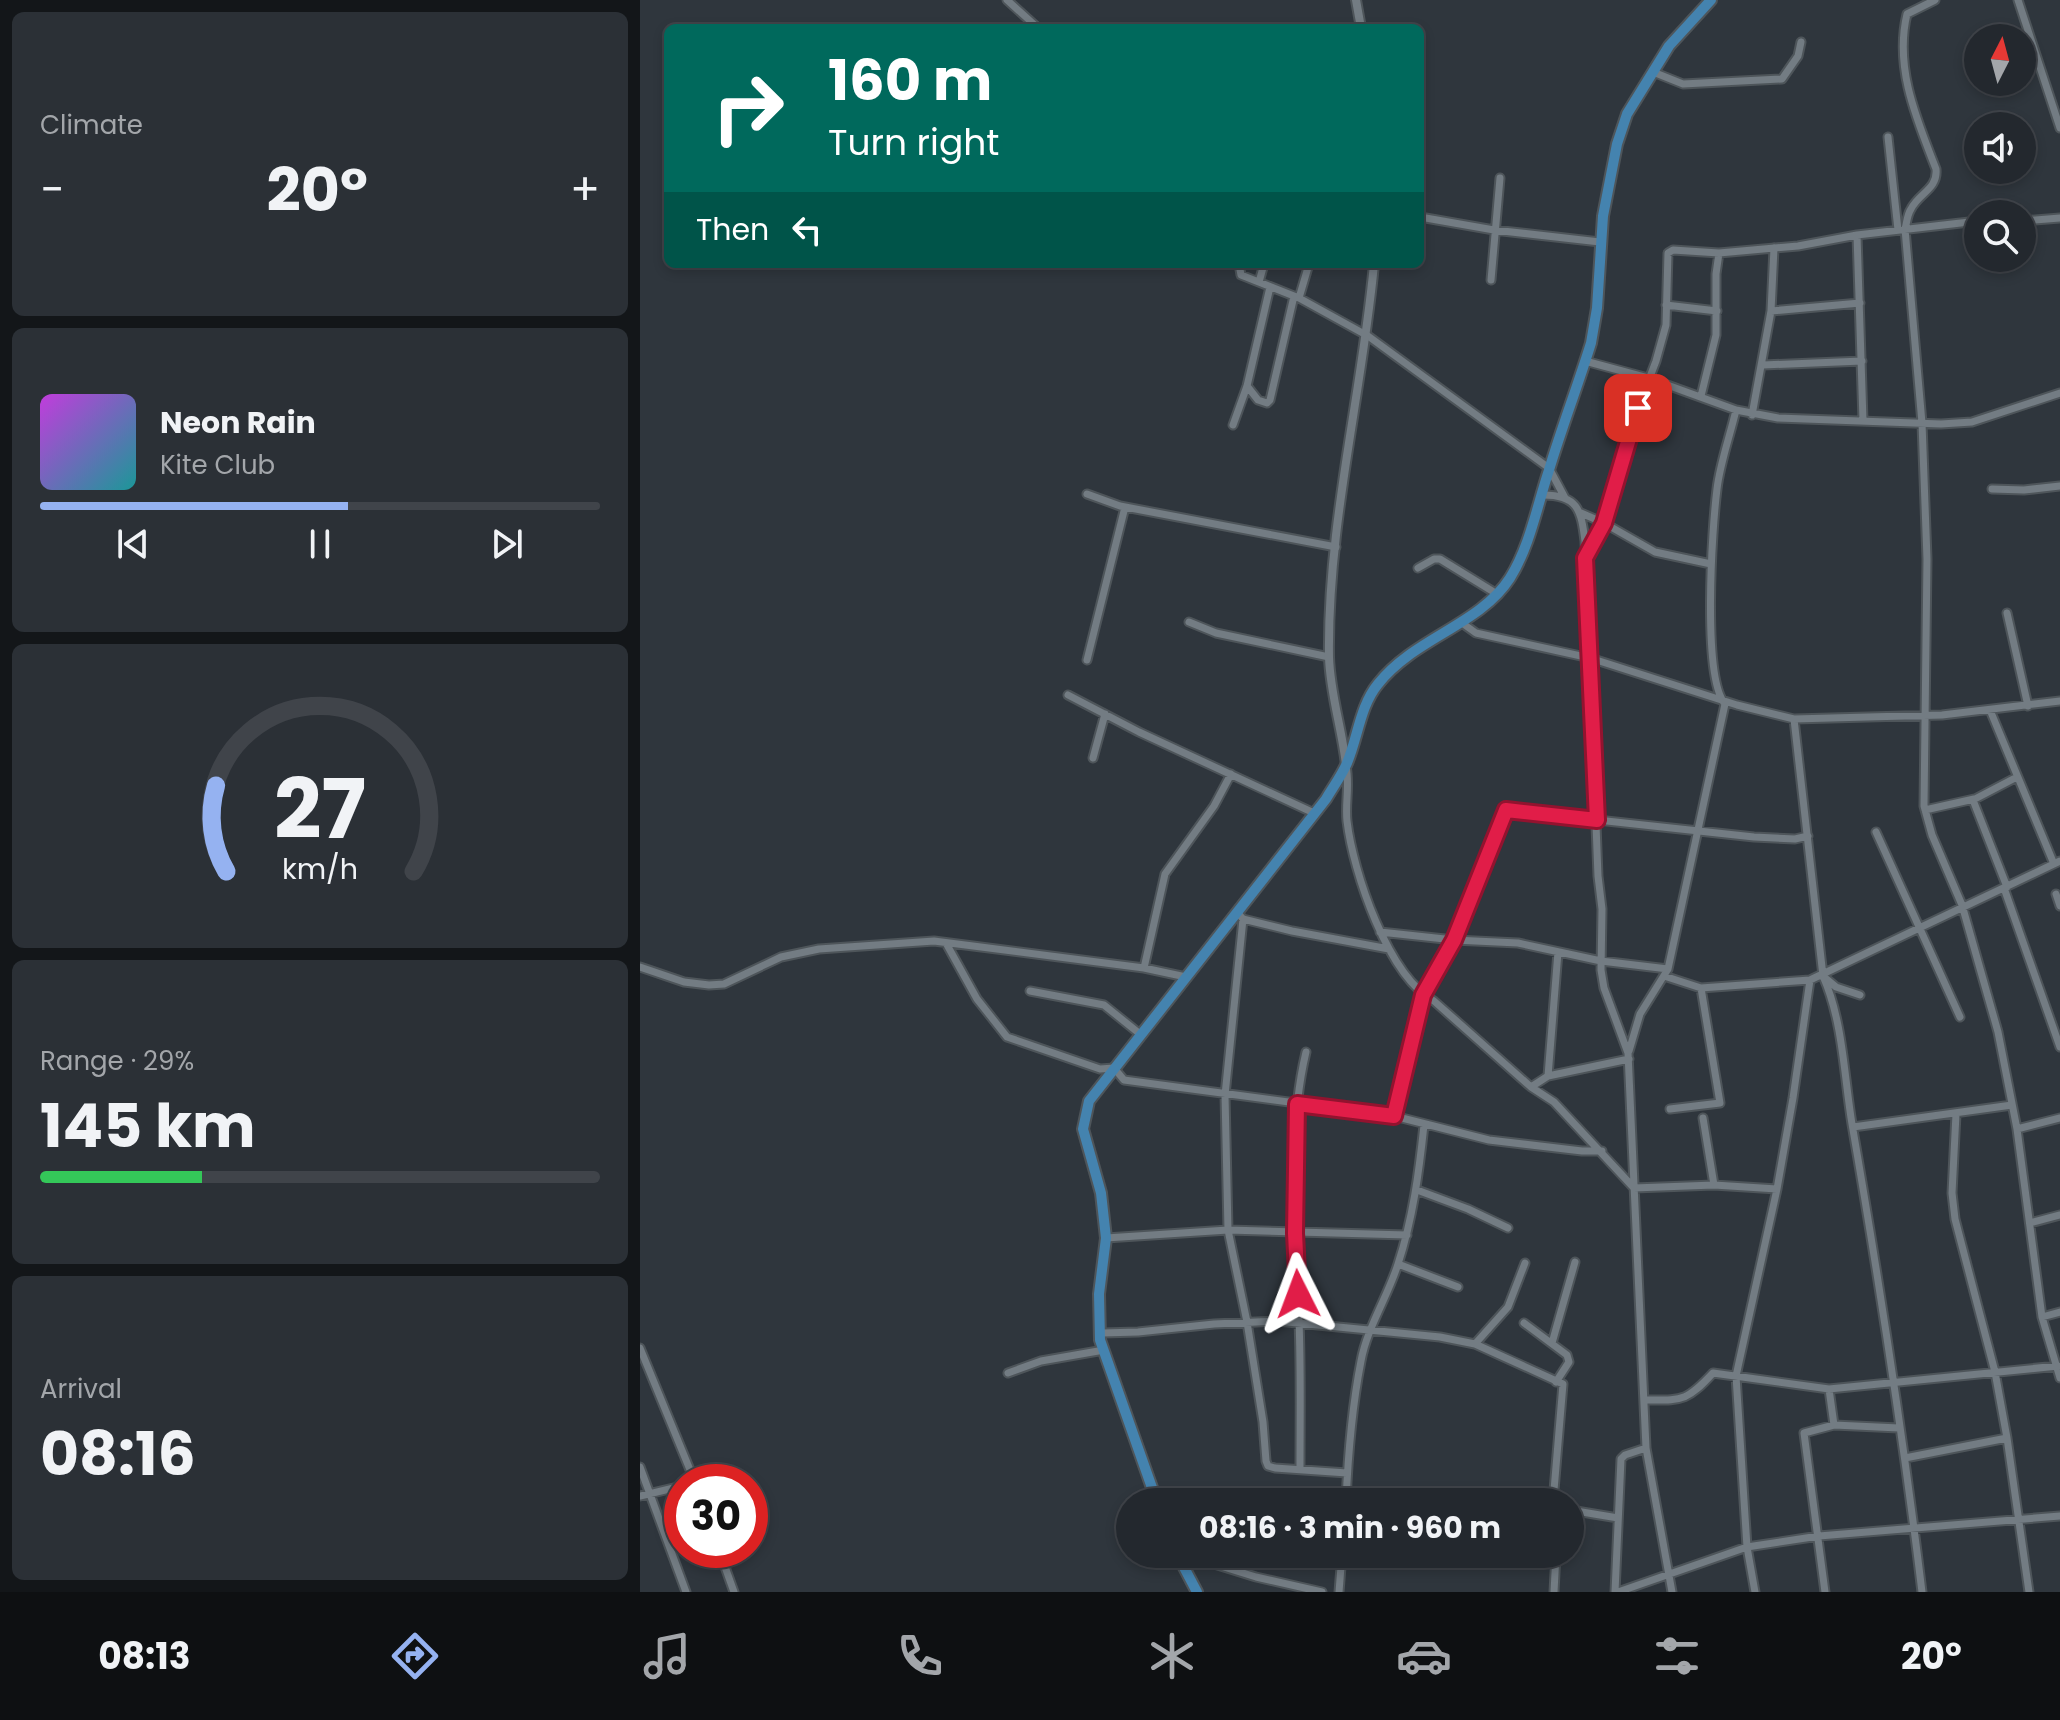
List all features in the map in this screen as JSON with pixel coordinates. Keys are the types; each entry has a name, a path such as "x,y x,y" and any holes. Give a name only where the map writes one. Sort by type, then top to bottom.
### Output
{"main road":[{"path":"1152,1488 1100,1340 1099,1294 1106,1238 1101,1193 1083,1129 1089,1101 1186,977 1240,915 1314,813 1346,766 1365,705 1377,685 1417,649 1445,630 1462,623 1497,594 1518,565 1585,361 1597,308 1600,242 1617,144 1627,114 1669,46 1711,0"},
{"path":"1186,1568 1197,1592"}],"street":[{"path":"1007,0 1034,24"},
{"path":"1356,0 1360,24"},
{"path":"1902,230 1908,212 1936,182 1937,177 1911,105 1904,49 1906,19 1911,11 1935,0"},
{"path":"2018,0 2060,128"},
{"path":"1653,72 1683,84 1782,79 1798,56 1801,42"},
{"path":"1888,137 1902,230 1922,423 1927,559 1925,810 1932,835 1962,905 1998,1032 2017,1129 2042,1317 2060,1378"},
{"path":"1491,280 1500,178"},
{"path":"1424,218 1494,230 1600,242"},
{"path":"2036,220 2060,218"},
{"path":"1585,558 1604,523 1663,337 1668,253 1673,250 1719,253 1774,248 1964,223"},
{"path":"1857,235 1863,421"},
{"path":"1752,415 1771,311 1774,248"},
{"path":"1701,396 1716,335 1719,253"},
{"path":"1240,268 1241,275 1296,297 1368,336 1549,468 1565,498 1581,513 1655,552 1711,564"},
{"path":"1259,282 1263,268"},
{"path":"1247,386 1258,400 1267,403 1270,400 1296,297 1307,268"},
{"path":"1374,268 1368,336 1342,489 1329,657 1349,779 1347,819 1351,845 1380,932 1423,995 1434,1001 1531,1087 1554,1102 1634,1188"},
{"path":"1233,425 1247,386 1270,287"},
{"path":"1771,311 1860,303"},
{"path":"1666,305 1717,311"},
{"path":"1585,361 1648,378 1752,415 1778,418 1941,424 1972,422 2060,393"},
{"path":"1763,365 1862,361"},
{"path":"1628,1056 1640,1014 1666,973 1725,704 1714,669 1711,564 1717,486 1736,410"},
{"path":"1992,489 2024,490 2060,486"},
{"path":"1087,494 1125,507 1336,547"},
{"path":"1543,495 1565,498"},
{"path":"1087,660 1125,507"},
{"path":"1581,513 1602,909 1601,961 1604,988 1628,1056 1646,1448 1672,1592"},
{"path":"1418,568 1440,559 1497,594"},
{"path":"2007,613 2028,706"},
{"path":"1189,622 1216,633 1329,657"},
{"path":"1462,623 1476,633 1590,658 1794,719 1925,716 2060,701"},
{"path":"1068,695 1314,813"},
{"path":"1380,932 1518,943 1666,973 1701,988 1810,980 1823,976 1962,905 2006,888 2057,862 1990,710"},
{"path":"1093,758 1105,714"},
{"path":"1794,719 1823,976 1829,989 1837,1028 1853,1127 1905,1458 1922,1592"},
{"path":"1144,968 1165,874 1214,806 1231,774"},
{"path":"1925,810 1974,799 2017,777"},
{"path":"1974,799 2060,1047"},
{"path":"1394,1116 1423,995 1454,940 1506,810 1754,837 1795,839 1808,836"},
{"path":"1876,832 1960,1017"},
{"path":"2056,894 2060,906"},
{"path":"1347,1473 1275,1468 1268,1466 1266,1461 1247,1322 1228,1230 1225,1095 1240,915 1292,931 1389,949"},
{"path":"640,967 684,982 724,984 781,957 819,949 882,943 946,943 1144,968 1186,977"},
{"path":"946,943 977,999 1007,1037 1100,1069 1114,1068 1124,1080 1394,1116 1528,1146 1602,1151"},
{"path":"1548,1076 1558,952"},
{"path":"1823,976 1836,987 1860,995"},
{"path":"1755,1592 1747,1547 1736,1376 1777,1189 1810,980"},
{"path":"1670,1109 1720,1103 1701,988"},
{"path":"1030,991 1104,1005 1140,1034"},
{"path":"1300,1468 1295,1233 1297,1104 1306,1052"},
{"path":"1531,1087 1548,1076 1628,1056"},
{"path":"1853,1127 2012,1105"},
{"path":"1956,1114 1952,1193 1955,1219 1995,1372 2029,1592"},
{"path":"1703,1118 1714,1185"},
{"path":"2017,1129 2060,1118"},
{"path":"1346,1488 1361,1358 1407,1235 1417,1190 1424,1125"},
{"path":"1634,1188 1714,1185 1777,1189"},
{"path":"1417,1190 1508,1228"},
{"path":"2030,1223 2060,1215"},
{"path":"1106,1238 1228,1230 1407,1235"},
{"path":"1552,1343 1575,1262"},
{"path":"1475,1344 1508,1307 1525,1263"},
{"path":"1398,1264 1458,1287"},
{"path":"2042,1317 2060,1312"},
{"path":"1102,1333 1277,1321 1475,1344 1563,1384 1554,1488"},
{"path":"1524,1323 1569,1358 1556,1382"},
{"path":"640,1348 688,1464"},
{"path":"1008,1373 1041,1361 1104,1350"},
{"path":"1644,1400 1678,1400 1693,1395 1713,1373 1829,1389 2058,1366"},
{"path":"1829,1389 1834,1425"},
{"path":"1825,1592 1804,1433 1834,1425 1899,1428"},
{"path":"1905,1458 2007,1438"},
{"path":"1646,1448 1621,1459 1616,1592 1747,1547 1819,1536 2060,1516"},
{"path":"640,1467 686,1592"},
{"path":"640,1496 664,1490"},
{"path":"1584,1512 1618,1518"},
{"path":"725,1568 734,1592"},
{"path":"1226,1568 1322,1592"},
{"path":"1339,1592 1341,1568"},
{"path":"1554,1592 1555,1568"}],"route":[{"path":"1298,1294 1295,1233 1297,1104 1394,1116 1423,995 1454,940 1506,810 1597,820 1585,558 1604,523 1638,408"}]}
